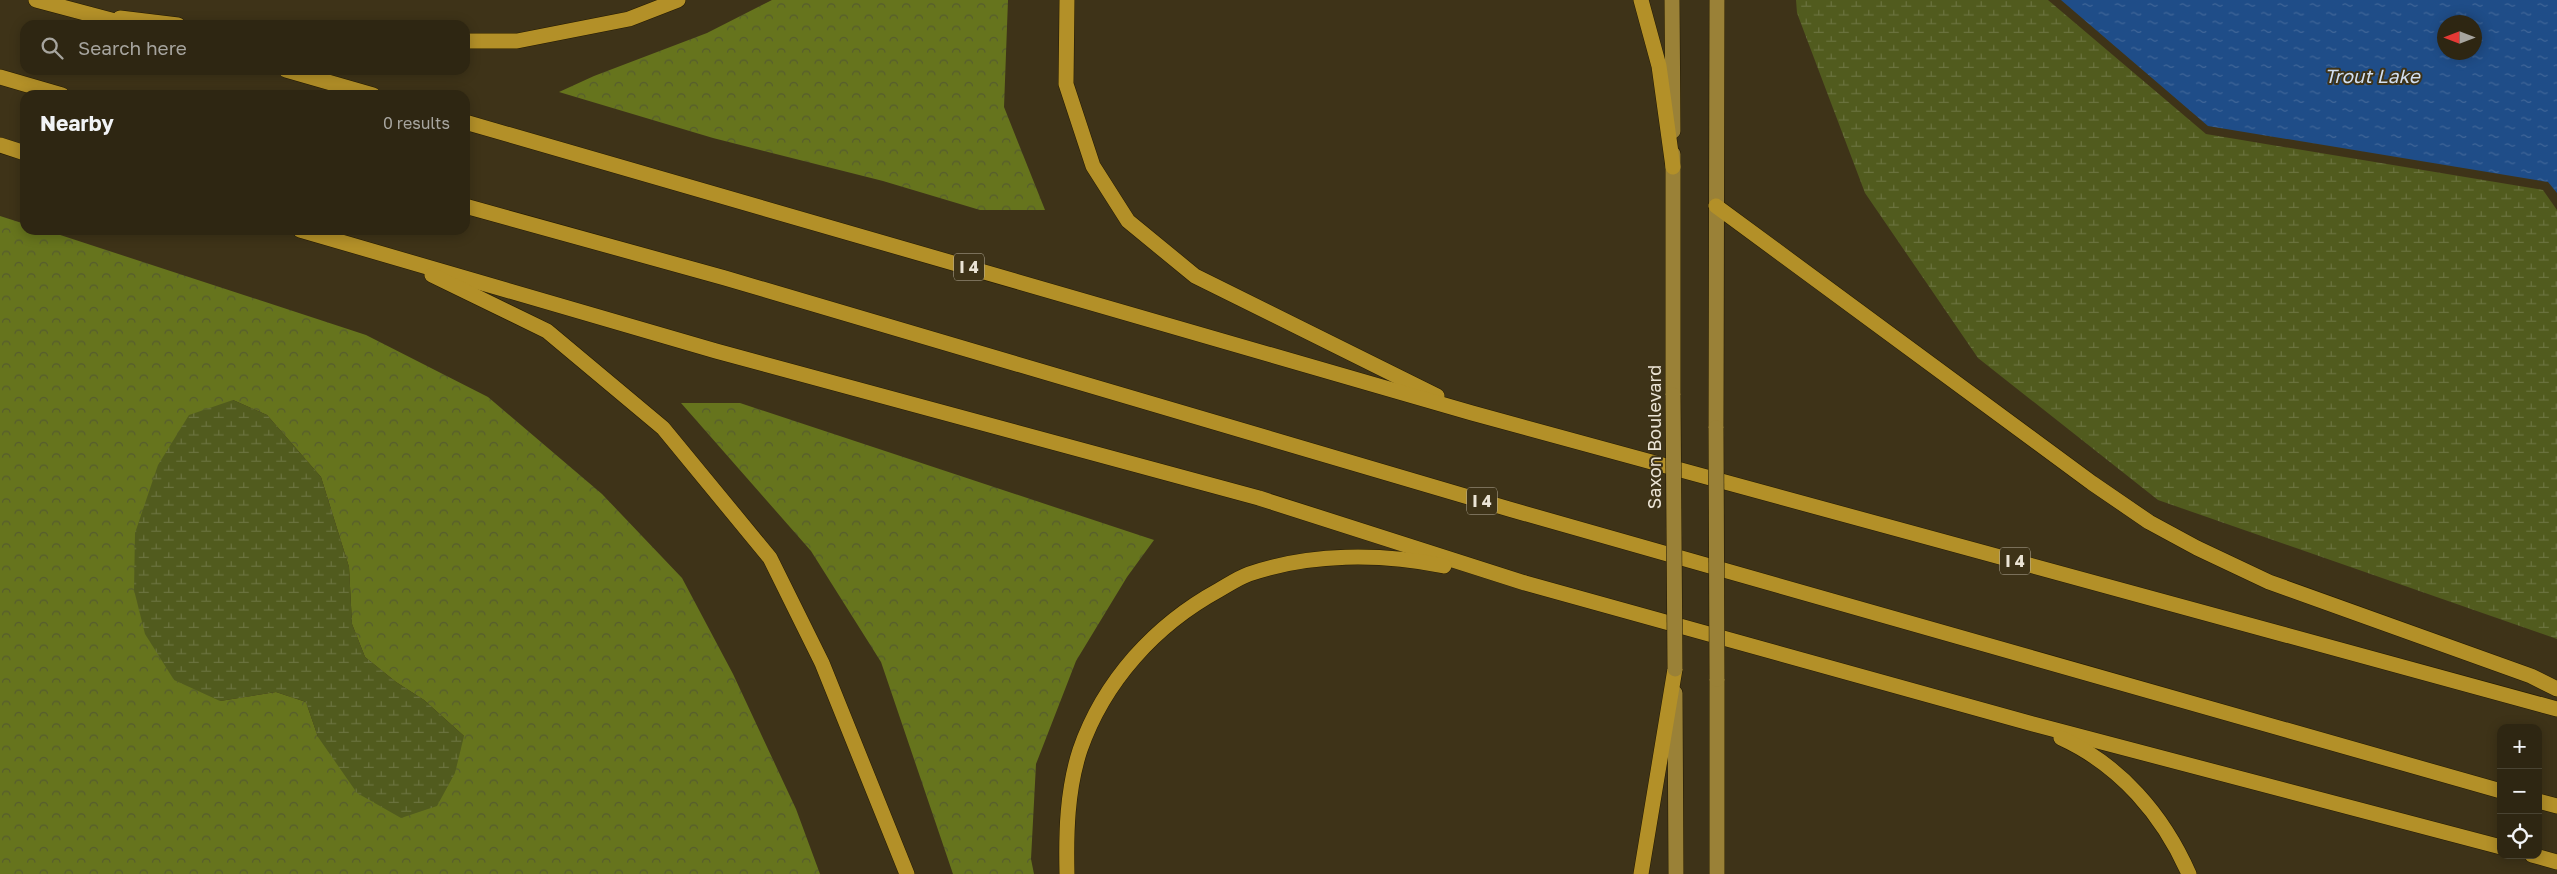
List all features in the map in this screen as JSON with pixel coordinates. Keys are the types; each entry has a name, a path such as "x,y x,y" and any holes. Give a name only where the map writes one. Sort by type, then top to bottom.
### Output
{"highway":[{"path":"36,0 113,20"},
{"path":"470,41 517,41 629,19 678,0"},
{"path":"1067,0 1066,84 1093,166 1128,221 1195,276 1472,413"},
{"path":"1641,0 1659,66 1673,166"},
{"path":"100,16 135,20"},
{"path":"303,75 355,90"},
{"path":"0,77 45,90"},
{"name":"I 4","path":"470,123 1472,413 2557,709"},
{"path":"0,145 20,151"},
{"path":"1716,206 2092,483 2149,522 2196,548 2269,582 2531,676 2557,689"},
{"name":"I 4","path":"470,207 726,278 1528,515 2497,790"},
{"path":"318,235 716,351 1259,498 1525,583 2033,724 2497,846"},
{"path":"393,256 547,330 663,428 770,558 822,663 907,874"},
{"path":"1067,874 1066,833 1072,786 1080,750 1097,715 1118,678 1143,646 1173,619 1203,599 1247,575 1284,564 1362,557 1405,558 1525,583"},
{"path":"1641,874 1675,669"},
{"path":"2033,724 2092,755 2124,780 2148,804 2165,828 2189,874"},
{"path":"2542,802 2557,806"},
{"path":"2542,858 2557,862"}],"main road":[{"name":"Saxon Boulevard","path":"1672,0 1676,874"},
{"path":"1717,0 1718,874"}],"green space":[{"path":"772,0 1008,0 1004,107 1045,210 980,210 883,181 713,138 559,92 594,76 707,33"},
{"path":"1796,0 2048,0 2206,134 2543,190 2557,210 2557,639 2158,500 1978,358 1865,193 1797,13"},
{"path":"0,216 20,222 20,235 60,235 366,335 488,397 602,494 682,578 733,674 796,809 820,874 0,874","holes":["233,400 267,415 321,477 349,567 352,624 365,657 396,682 424,700 464,736 318,737 306,702 276,692 220,701"]},
{"path":"233,400 267,415 321,477 349,567 352,624 365,657 396,682 424,700 464,736 455,773 437,806 401,818 357,793 318,737 306,702 276,692 220,701 174,680 145,634 134,590 135,533 158,465 189,415"},
{"path":"681,403 740,403 1154,540 1127,577 1076,661 1036,764 1031,859 1034,874 953,874 881,662 811,551"}],"water":[{"name":"Trout Lake","path":"2061,0 2557,0 2557,193 2548,182 2208,126"}]}
